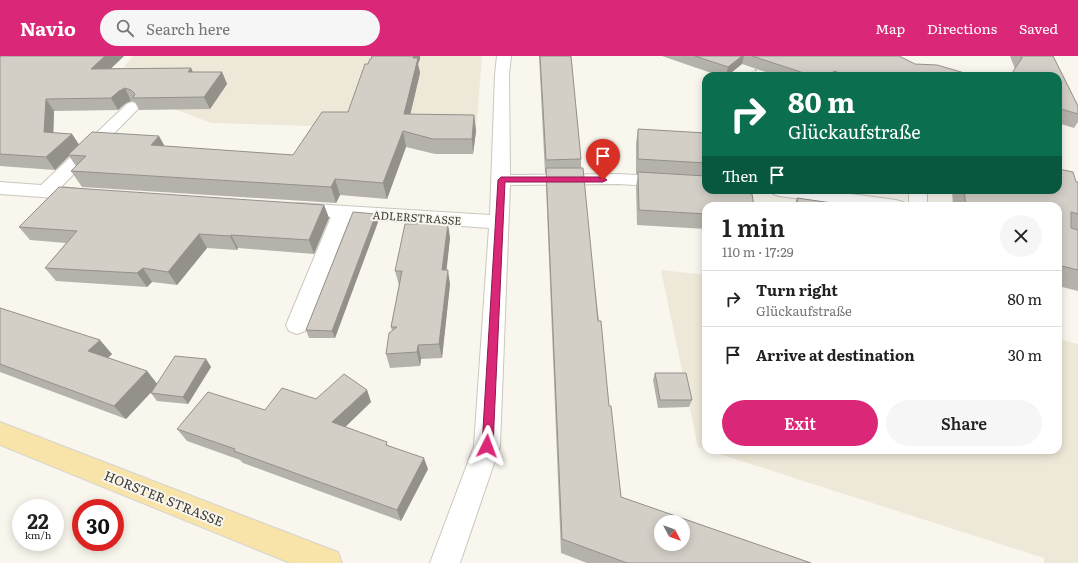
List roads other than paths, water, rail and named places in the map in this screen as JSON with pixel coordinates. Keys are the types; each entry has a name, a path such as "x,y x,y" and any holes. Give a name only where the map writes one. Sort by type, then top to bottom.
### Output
{"main road":[{"name":"HORSTER STRASSE","path":"0,434 327,563"}],"street":[{"path":"445,563 487,446 501,180 502,74 504,56"},
{"path":"46,191 132,107"},
{"path":"501,180 618,180 702,184"},
{"path":"0,188 101,195"},
{"path":"808,194 867,202"},
{"name":"ADLERSTRASSE","path":"281,208 499,222"},
{"path":"297,325 343,212"}]}
